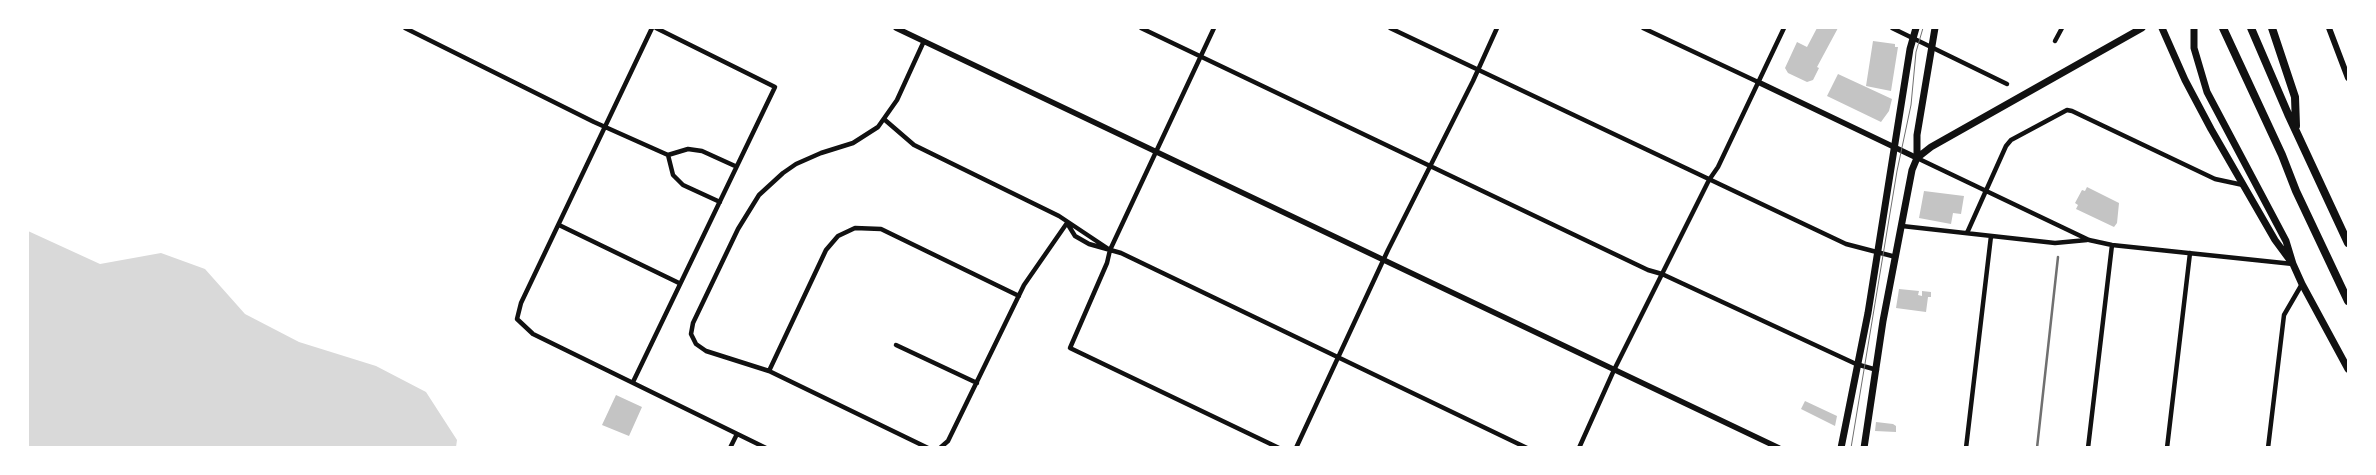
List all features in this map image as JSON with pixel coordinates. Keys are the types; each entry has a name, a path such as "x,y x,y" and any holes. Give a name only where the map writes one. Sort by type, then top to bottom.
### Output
{"highway":[{"path":"2223,28 2348,301"},
{"path":"2251,28 2296,131 2348,242"},
{"path":"2272,28 2295,97 2296,131"}],"main road":[{"path":"1841,448 1877,254 1893,146 1916,28"},
{"path":"1864,448 1883,321 1912,170 1917,158 1917,135 1935,28"},
{"path":"1917,158 1931,146 2142,28"},
{"path":"2162,28 2201,112 2275,240 2293,264"},
{"path":"2194,28 2194,48 2207,92 2286,241 2302,284 2348,369"},
{"path":"2329,28 2348,78"}],"street":[{"path":"405,28 594,122 668,155 688,149 702,151 735,166"},
{"path":"633,382 679,283 720,202 735,166 775,87 654,28 517,315 521,325 534,334 766,448"},
{"path":"896,28 1780,448"},
{"path":"1141,28 1648,270 1662,274 1856,364 1877,370"},
{"path":"1214,28 1110,250 1107,263 1070,348 1279,448"},
{"path":"1390,28 1846,244 1877,254 1896,257"},
{"path":"1296,448 1429,165 1497,28"},
{"path":"1642,28 2089,240 2112,245 2293,264"},
{"path":"1579,448 1614,370 1709,180 1718,167 1784,28"},
{"path":"1892,28 2007,84"},
{"path":"2055,41 2062,28"},
{"path":"924,41 897,100 885,120 862,139 796,164 760,194 738,229 693,324 693,338 700,348 769,371 928,448"},
{"path":"1967,233 2006,146 2011,140 2061,112 2072,111 2215,179 2243,185"},
{"path":"885,120 914,145 1057,215 1067,223 1095,238 1110,250"},
{"path":"668,155 673,175 684,185 720,202"},
{"path":"1067,223 1076,236 1089,244 1110,250 1339,357 1527,448"},
{"path":"940,448 948,442 1027,280 1067,223"},
{"path":"559,225 679,283"},
{"path":"1902,226 2055,243 2089,240"},
{"path":"769,371 826,250 838,236 855,228 881,229 1019,296"},
{"path":"1966,448 1991,236"},
{"path":"2088,448 2112,245"},
{"path":"2167,448 2190,253"},
{"path":"2268,448 2284,315 2302,284"},
{"path":"896,345 977,383"},
{"path":"730,448 737,434"}],"shaded area":[{"path":"28,231 100,264 161,253 205,269 245,314 299,342 376,366 426,392 457,440 456,447 28,447"}],"building":[{"path":"1817,28 1838,28 1817,67 1819,68 1813,80 1807,82 1788,73 1785,68 1797,42 1807,47"},
{"path":"1873,41 1895,44 1895,47 1898,47 1891,91 1866,86"},
{"path":"1838,74 1892,99 1889,111 1881,122 1827,96"},
{"path":"2087,187 2119,203 2117,223 2114,227 2076,209 2078,205 2075,203 2082,190 2085,191"},
{"path":"1924,191 1964,196 1961,214 1953,213 1951,224 1919,218"},
{"path":"1899,289 1919,291 1918,295 1922,296 1922,291 1931,292 1931,297 1928,297 1926,312 1896,308"},
{"path":"616,395 642,407 629,436 602,425"},
{"path":"1805,401 1837,416 1835,426 1801,409"},
{"path":"1876,422 1893,424 1896,426 1896,432 1875,431"}],"tram line":[{"path":"1851,448 1897,171 1911,105 1916,52 1923,28"}],"railway":[{"path":"2037,448 2058,257"}]}
